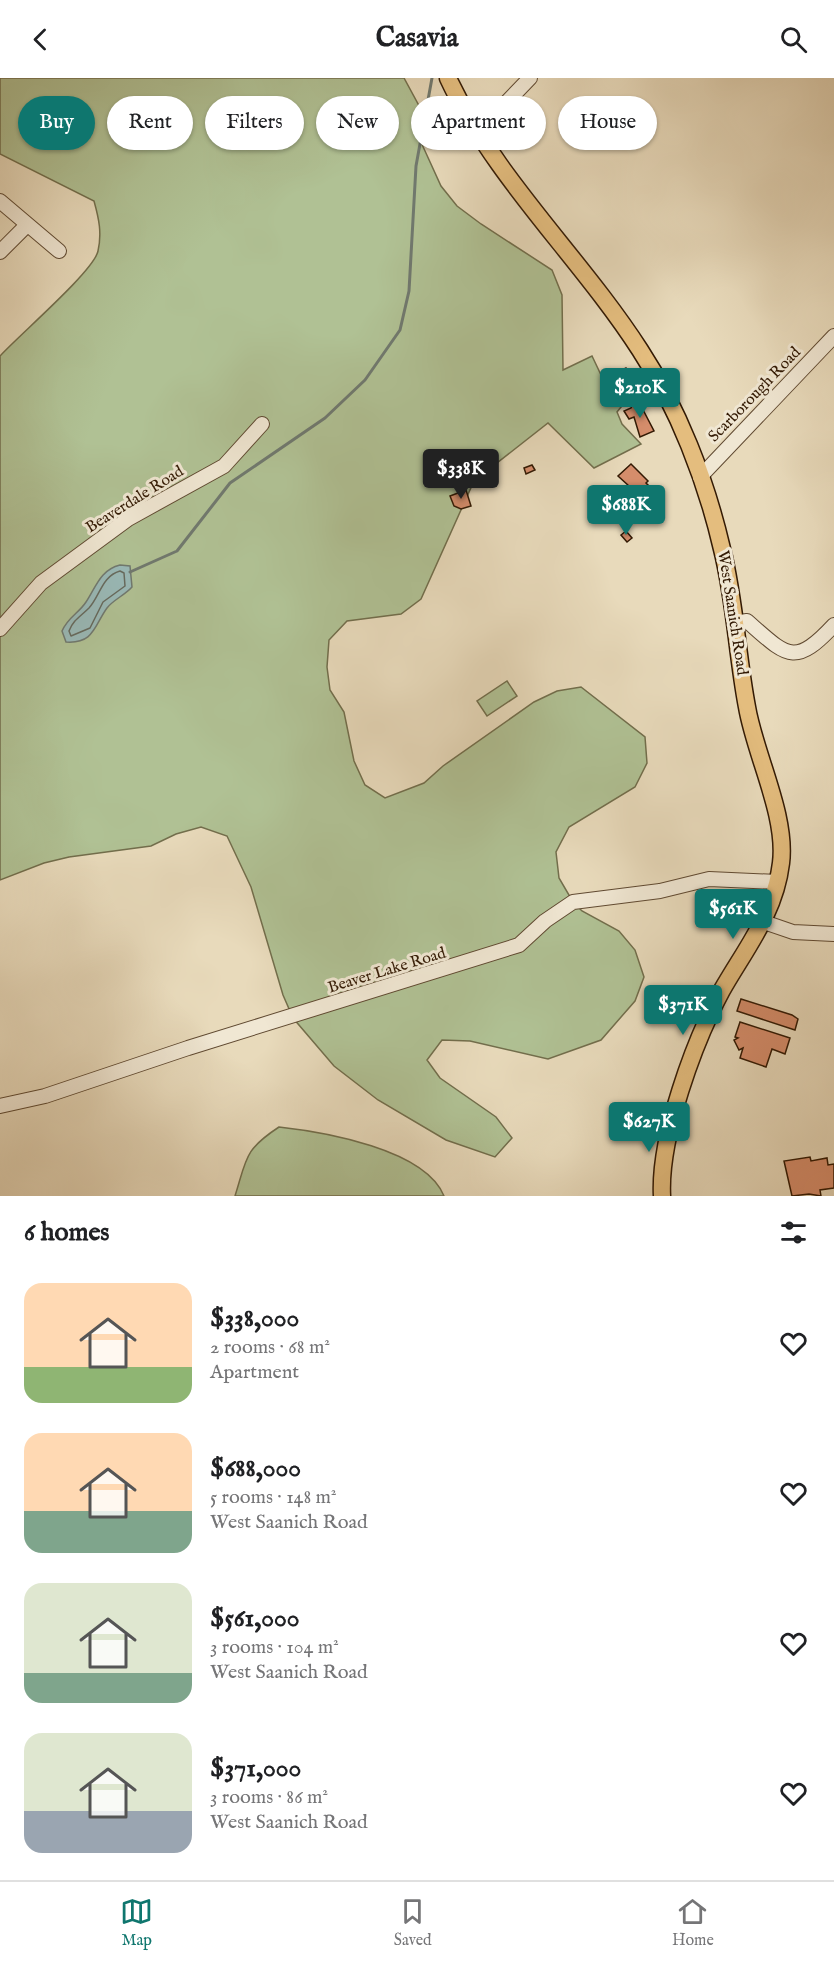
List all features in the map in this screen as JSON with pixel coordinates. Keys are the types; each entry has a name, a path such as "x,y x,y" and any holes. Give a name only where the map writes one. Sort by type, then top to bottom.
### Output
{"main road":[{"name":"West Saanich Road","path":"448,78 458,96"},
{"name":"West Saanich Road","path":"491,150 639,348 663,387 700,477 722,548 748,717 778,828 782,859 778,882 764,922 722,991 687,1072 666,1152 662,1196"}],"street":[{"path":"513,96 530,78"},
{"path":"0,201 59,251"},
{"path":"0,252 27,225"},
{"name":"Scarborough Road","path":"700,477 834,336"},
{"name":"Beaverdale Road","path":"0,629 41,583 128,519 224,466 262,424"},
{"path":"734,623 747,621 776,646 789,652 814,647 834,625"},
{"name":"Beaver Lake Road","path":"0,1106 45,1096 188,1048 519,945 545,921 573,902 660,891 709,879 778,882"},
{"path":"764,922 793,932 834,934"}],"green space":[{"path":"0,78 404,78 414,96 411,96 411,150 425,150 441,186 457,206 552,270 562,295 563,370 592,356 612,398 622,394 626,401 617,412 622,424 641,444 594,468 548,423 474,481 421,599 401,614 347,621 329,640 327,667 330,690 344,712 354,761 365,785 385,798 424,783 443,766 534,702 557,691 581,687 645,737 647,763 635,787 569,827 556,852 559,878 573,902 582,911 619,931 635,950 644,977 635,1001 601,1040 548,1059 470,1041 442,1040 427,1060 440,1078 496,1117 512,1138 495,1157 446,1140 378,1100 334,1066 293,1018 283,995 251,887 227,836 201,827 176,834 151,846 69,857 44,863 0,880 0,356 84,273 98,251 100,232 94,201 0,154"},
{"path":"507,681 517,696 487,716 477,701"},
{"path":"279,1127 346,1139 395,1155 417,1166 433,1180 444,1196 235,1196 248,1156 259,1142"}],"water":[{"path":"130,566 132,587 110,605 88,637 75,642 66,642 62,631 67,622 83,606 103,575 113,567"}],"building":[{"path":"626,368 630,377 633,376 634,385 614,394 606,377"},
{"path":"634,401 640,404 654,431 640,437 634,417 629,419 624,411 631,408"},
{"path":"478,461 486,474 473,478 473,481 448,487 444,476"},
{"path":"631,464 648,481 646,483 650,487 640,496 618,476"},
{"path":"532,465 535,470 526,474 524,468"},
{"path":"466,490 471,506 461,509 454,506 450,496"},
{"path":"626,531 632,538 627,542 621,535"},
{"path":"741,999 792,1015 798,1019 795,1030 737,1011"},
{"path":"740,1022 790,1038 785,1054 772,1049 766,1067 740,1058 743,1048 739,1050 734,1040 738,1038 735,1037"},
{"path":"810,1157 811,1161 827,1158 828,1165 834,1164 834,1188 820,1190 821,1196 809,1194 792,1196 784,1161"}],"waterway":[{"path":"130,572 177,551 230,483 325,418 365,380 400,330 409,291 416,166 432,78"}]}
